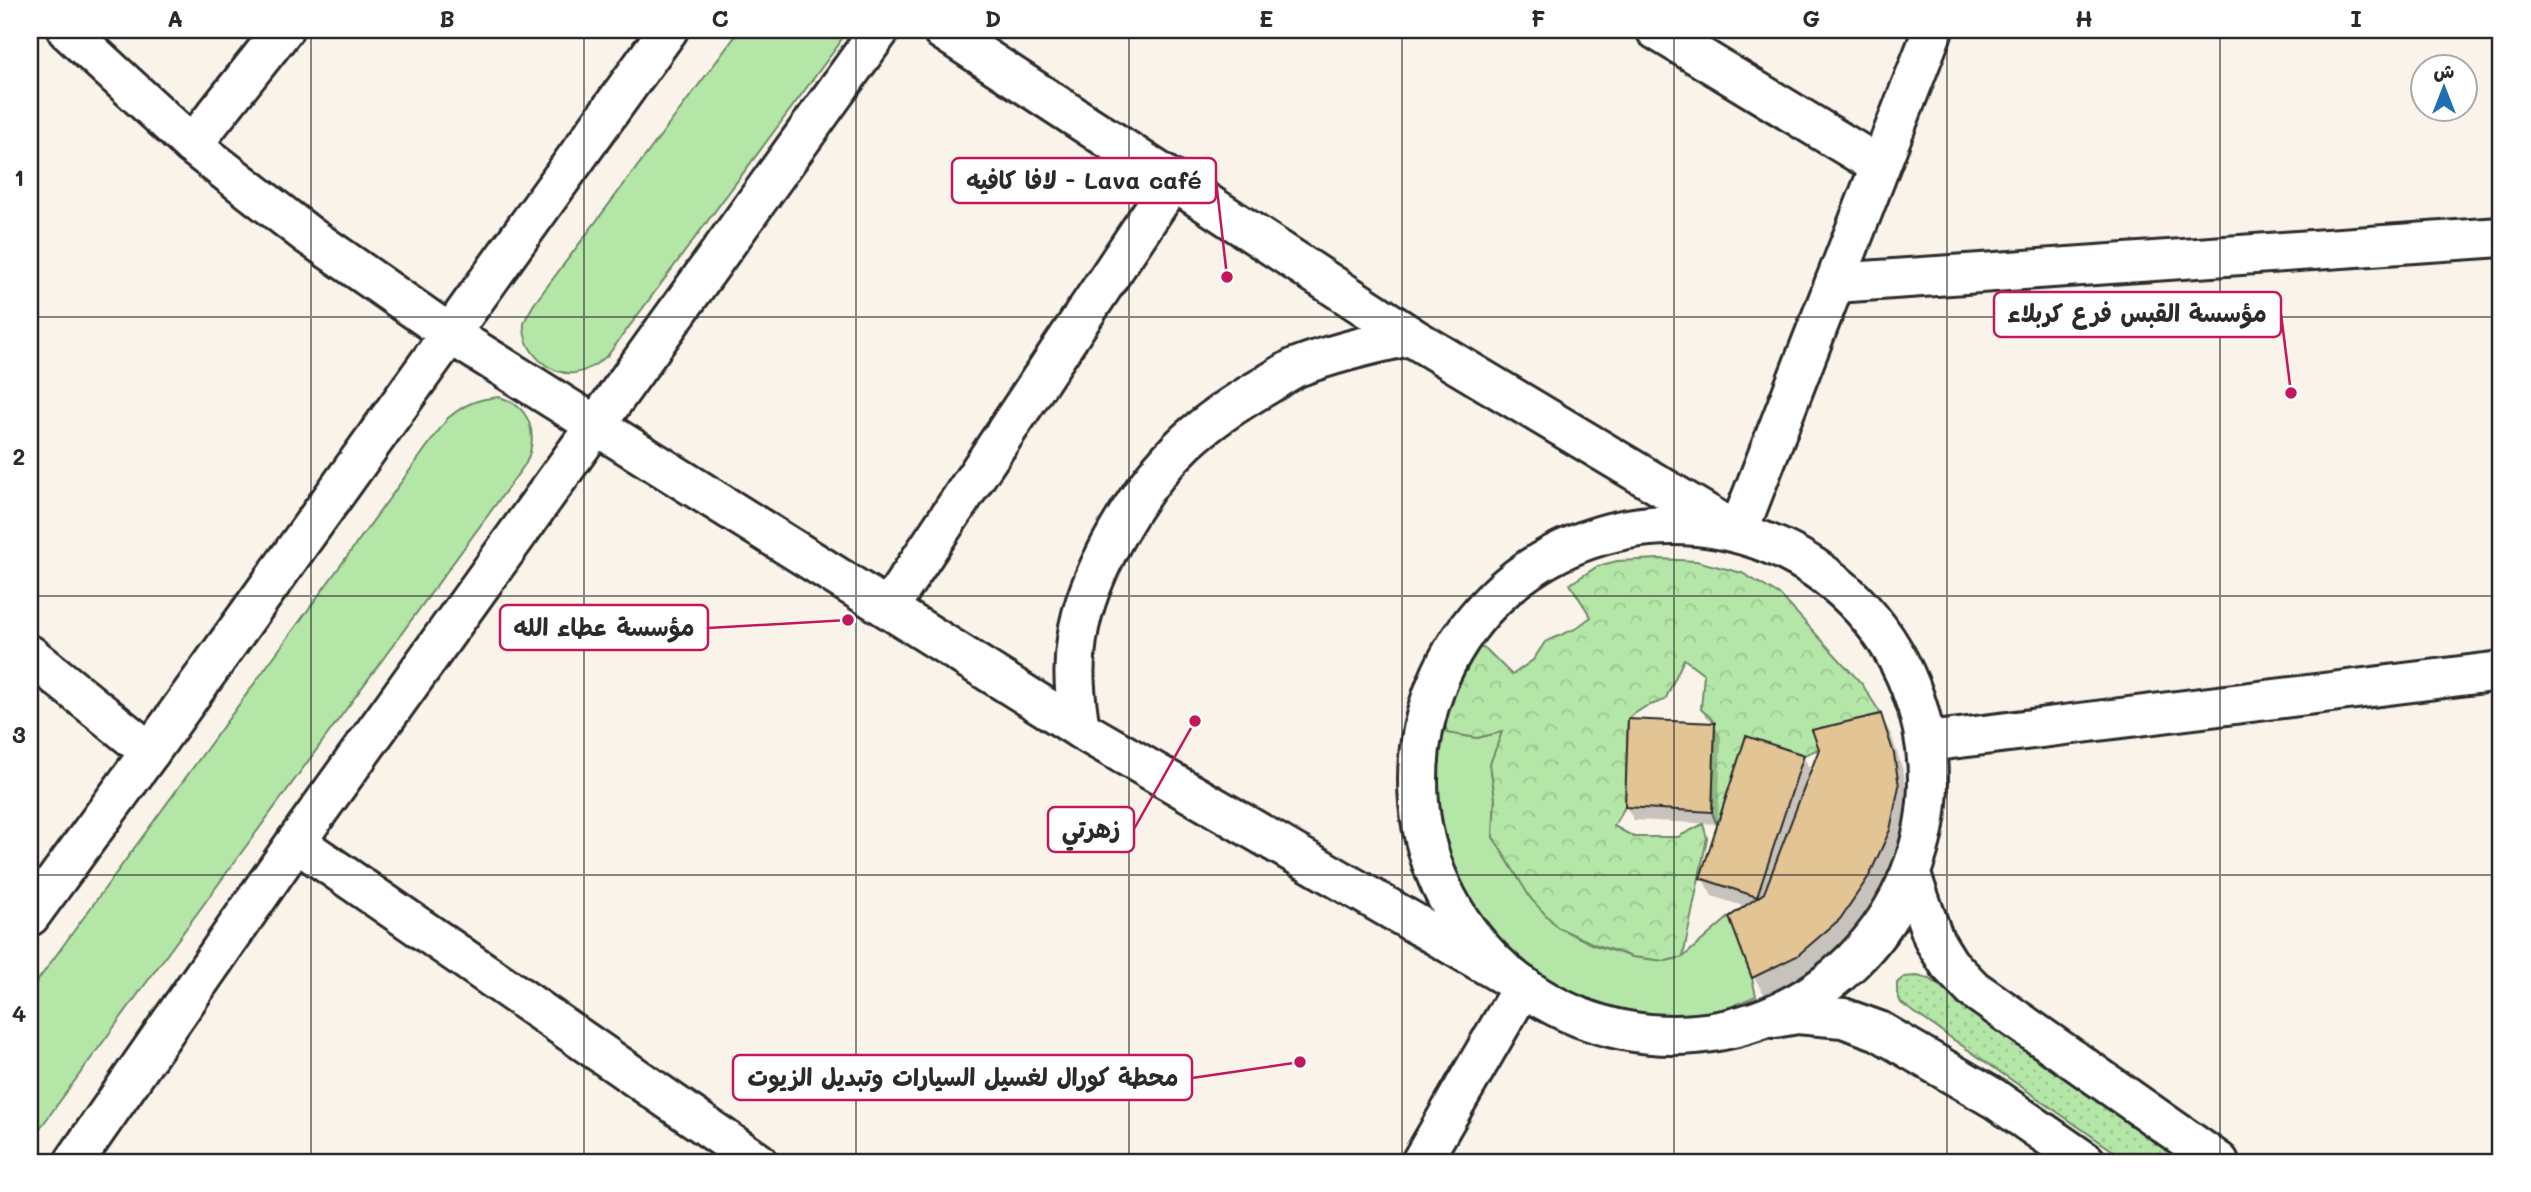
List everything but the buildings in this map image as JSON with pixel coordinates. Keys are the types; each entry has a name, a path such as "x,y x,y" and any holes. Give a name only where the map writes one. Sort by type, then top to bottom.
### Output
{"street":[{"path":"67,30 192,145 308,235 450,334 1080,729 1577,1017 1636,1033 1698,1034 1797,1014 1843,1018 1879,1031 1995,1099 2086,1162"},
{"path":"192,145 284,30"},
{"path":"30,916 668,30"},
{"path":"74,1162 296,842 880,30"},
{"path":"942,30 1410,336 1738,533 1807,561 1864,609 1905,670 1927,742 1928,810 1911,875 1886,923 1851,965 1808,998 1758,1021"},
{"path":"1656,30 1880,166"},
{"path":"1738,533 1933,30"},
{"path":"889,607 1173,181"},
{"path":"1835,283 2501,237"},
{"path":"1080,729 1073,683 1077,637 1090,587 1114,538 1146,488 1186,442 1247,396 1295,368 1359,347 1410,336"},
{"path":"1523,986 1471,937 1436,877 1418,809 1420,738 1441,670 1479,611 1533,565 1597,535 1668,524 1738,533"},
{"path":"30,655 150,752"},
{"path":"1927,742 2501,671"},
{"path":"296,842 758,1162"},
{"path":"1911,875 1934,940 1949,964 1973,989 2219,1162"},
{"path":"1420,1162 1523,986"}],"green space":[{"path":"740,30 845,30 839,44 608,355 588,369 574,373 565,373 547,366 532,352 525,334 524,324 534,304"},
{"path":"499,397 518,407 529,422 532,442 526,463 30,1142 30,991 448,418 472,403"},
{"path":"1617,561 1696,561 1742,573 1781,596 1862,684 1881,714 1813,730 1819,749 1804,755 1746,736 1717,825 1712,812 1715,723 1701,709 1704,674 1684,659 1665,700 1645,707 1628,718 1625,807 1614,826 1634,837 1678,837 1703,824 1707,838 1683,957 1665,961 1633,957 1594,944 1557,927 1531,899 1493,837 1495,798 1490,764 1502,732 1477,738 1447,733 1441,702 1457,663 1474,646 1486,649 1512,675 1533,660 1545,642 1575,629 1591,617 1570,584 1598,566"},
{"path":"1441,702 1447,733 1477,738 1503,731 1490,764 1495,798 1493,837 1557,927 1594,945 1633,957 1665,961 1683,957 1729,917 1756,996 1712,1015 1658,1024 1599,1014 1567,1004 1477,932 1439,865 1430,818 1429,767"},
{"path":"1904,977 1930,979 2193,1162 2129,1162 1901,1003 1897,983"}],"place":[{"name":"لافا كافيه - Lava café","path":"1227,277"},
{"name":"مؤسسة القبس فرع كربلاء","path":"2291,393"},
{"name":"مؤسسة عطاء الله","path":"848,620"},
{"name":"زهرتي","path":"1195,721"},
{"name":"محطة كورال لغسيل السيارات وتبديل الزيوت","path":"1300,1062"}]}
